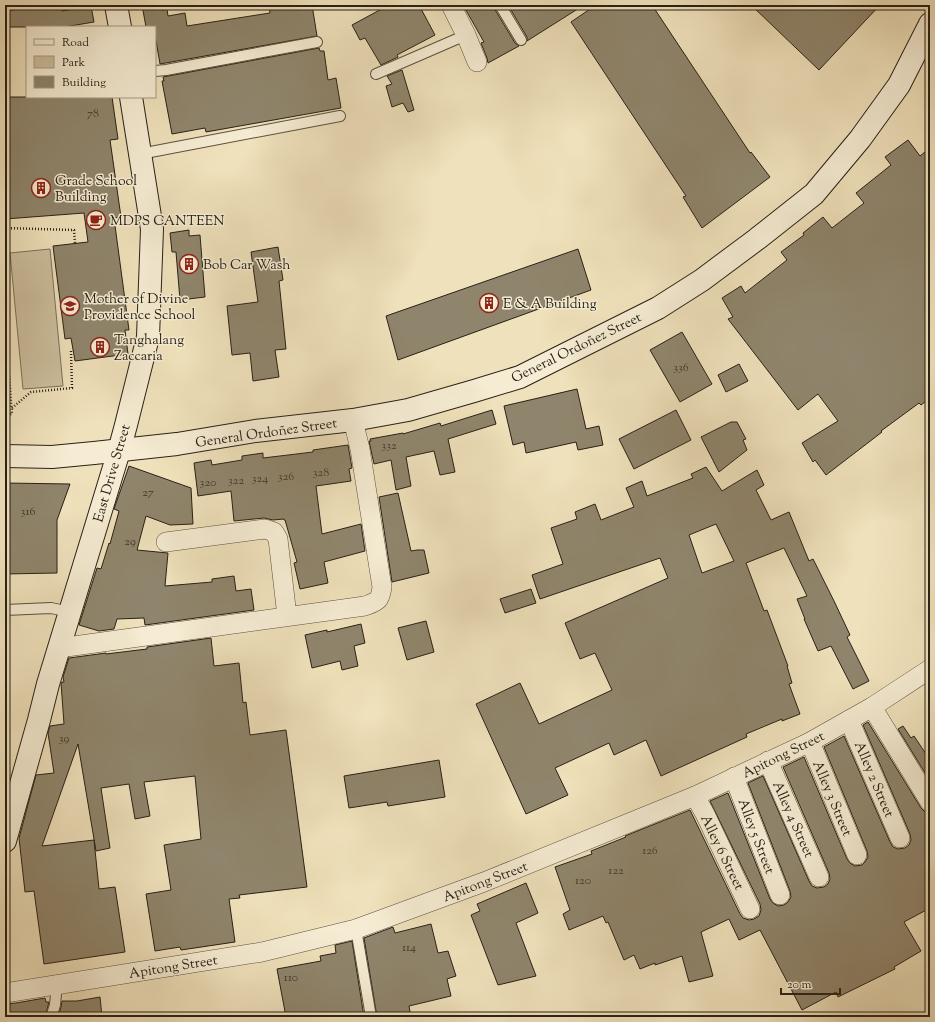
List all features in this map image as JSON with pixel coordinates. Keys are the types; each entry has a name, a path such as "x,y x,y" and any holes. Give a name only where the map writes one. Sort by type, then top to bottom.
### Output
{"main road":[{"path":"116,5 120,26"},
{"name":"General Ordoñez Street","path":"5,456 52,457 119,451 353,420 408,410 474,392 520,377 658,308 702,280 814,194 860,139 899,84 930,24"},
{"name":"East Drive Street","path":"5,841 48,684 119,451 148,337 152,229 131,98"}],"street":[{"path":"451,5 477,62"},
{"path":"59,648 365,606 376,602 381,597 382,587 360,449 353,420"},
{"path":"166,542 265,529 274,532 278,539 287,616"},
{"name":"Apitong Street","path":"5,992 262,952 356,929 484,882 695,796 810,742 872,707 930,669"},
{"path":"872,707 930,802"},
{"name":"Alley 2 Street","path":"849,720 900,838"},
{"name":"Alley 3 Street","path":"810,742 857,855"},
{"name":"Alley 4 Street","path":"768,761 819,877"},
{"name":"Alley 5 Street","path":"734,777 780,895"},
{"name":"Alley 6 Street","path":"695,796 750,909"}],"lane":[{"path":"500,5 521,40"},
{"path":"376,74 466,36"},
{"path":"156,71 317,42"},
{"path":"140,154 340,116"},
{"path":"5,610 51,608 70,612"},
{"path":"356,929 371,1017"},
{"path":"51,1017 55,1005 57,984"}],"path":[{"path":"5,228 74,230 75,243"},
{"path":"5,325 12,408 12,414 5,415"},
{"path":"12,408 31,392 72,388 71,351"}],"green space":[{"path":"50,249 63,386 23,389 10,253"}],"building":[{"path":"42,5 61,5 62,11 91,6 94,22 70,26 5,27 5,11"},
{"path":"142,5 161,5 162,10 167,9 168,16 185,13 187,26 270,13 269,5 312,5 317,36 160,64 156,41 156,26 146,26"},
{"path":"389,5 419,5 435,35 397,55 398,57 381,65 365,38 360,40 352,25"},
{"path":"463,5 494,5 494,8 515,43 519,46 488,63 481,43 484,42"},
{"path":"508,5 584,5 527,41 527,37"},
{"path":"596,5 652,5 750,153 751,152 770,177 702,228 683,197 686,196 571,22"},
{"path":"751,5 880,5 819,70"},
{"path":"319,48 320,51 324,51 328,80 336,78 341,108 206,132 205,128 172,134 162,81 164,81 163,77"},
{"path":"402,70 414,110 408,112 403,103 392,107 386,86 392,84 387,76"},
{"path":"5,97 112,98 118,139 110,140 121,217 114,218 129,330 125,330 128,354 75,361 71,338 65,339 53,246 88,242 84,213 5,219"},
{"path":"908,140 920,156 930,148 930,398 921,405 919,403 881,431 882,432 826,475 815,460 813,462 802,443 838,421 818,394 798,410 728,319 733,317 722,298 741,286 745,293 787,260 781,252 804,235 803,233 823,217 832,228 864,203 856,193 891,165 885,157"},
{"path":"189,230 189,236 200,235 205,297 180,300 176,252 172,252 170,233"},
{"path":"278,247 283,280 279,281 286,349 275,350 279,377 253,381 250,353 232,355 227,306 258,302 251,252"},
{"name":"E & A Building","path":"578,249 591,290 398,360 386,316"},
{"path":"682,332 712,384 680,402 650,350"},
{"path":"739,364 748,381 726,392 718,375"},
{"path":"577,389 586,429 599,426 603,445 578,450 576,442 526,453 524,442 513,445 504,406"},
{"path":"492,410 496,424 448,439 455,472 440,475 434,451 406,457 411,486 396,490 391,460 374,464 369,441 371,441 370,439 403,434 440,423 441,426"},
{"path":"676,410 691,440 634,469 619,439"},
{"path":"731,422 737,422 746,439 743,440 747,450 719,472 701,437"},
{"path":"348,445 352,468 349,469 351,481 316,486 322,534 361,524 365,551 324,562 328,583 300,589 294,563 297,562 284,519 273,520 264,518 234,521 231,491 198,496 194,463 211,460 212,465 242,460 242,456 263,453 263,458 313,452 313,450"},
{"path":"129,466 191,488 193,524 170,525 146,516 137,550 168,553 165,586 212,582 212,579 234,576 236,591 251,589 254,610 145,625 144,618 117,619 114,629 99,631 79,625 97,568 101,569 109,543 110,544 119,511 114,509"},
{"path":"706,467 722,491 757,470 764,485 756,490 771,520 789,512 809,561 813,559 850,635 847,637 869,681 853,689 831,646 818,651 797,599 807,596 784,548 746,563 764,611 767,610 788,666 792,683 789,684 800,714 782,721 782,719 746,734 747,737 661,776 646,740 614,755 609,743 555,768 568,795 526,814 476,704 520,683 539,724 612,690 595,653 580,659 565,623 668,578 660,558 540,599 532,575 563,564 551,528 577,519 575,512 595,504 601,520 634,507 626,488 642,481 647,496 693,478 691,474","holes":["716,524 734,561 702,573 689,535"]},
{"path":"5,483 70,484 57,520 57,573 5,574"},
{"path":"398,493 411,551 424,550 429,573 392,582 379,497"},
{"path":"531,589 536,603 505,613 500,599"},
{"path":"426,621 434,652 407,660 398,628"},
{"path":"361,624 365,643 354,646 358,666 342,670 340,661 312,668 305,635 327,630 327,632"},
{"path":"211,638 214,666 239,663 243,703 246,702 250,735 286,730 307,887 239,895 240,898 229,899 235,942 181,950 180,947 155,951 146,894 171,890 164,845 201,839 195,776 144,782 150,816 135,819 129,784 101,788 110,848 96,851 78,744 42,846 94,840 99,889 115,887 125,952 44,964 34,891 25,892 19,838 36,775 54,773 48,733 50,726 64,724 61,683 64,682 63,677 69,658 147,649 147,647"},
{"path":"868,722 921,808 930,813 930,908 904,922 921,951 894,967 895,969 838,997 836,992 802,1010 760,930 739,940 729,919 701,932 713,976 689,982 682,956 655,965 655,963 640,969 634,955 624,960 608,922 606,923 603,916 569,930 563,914 570,910 555,867 592,854 591,851 690,810 740,914 743,918 749,920 759,916 761,910 760,904 710,801 728,793 770,899 778,906 784,905 788,902 791,897 790,891 748,783 763,776 809,881 812,886 817,888 824,887 828,884 830,879 829,873 783,767 804,757 847,859 855,866 862,865 868,857 867,851 824,747 844,736 890,842 893,847 898,849 905,848 909,845 911,840 910,834 863,725"},
{"path":"903,726 911,738 914,736 930,760 930,781 898,729"},
{"path":"439,760 445,797 388,806 387,802 349,808 344,776"},
{"path":"526,883 538,913 516,923 536,976 498,985 471,915 480,911 477,904"},
{"path":"431,924 438,953 448,951 456,976 447,979 451,996 409,1006 411,1017 377,1017 364,938 393,927 395,933"},
{"path":"352,941 364,1017 286,1017 277,969 321,961 320,956 336,953 335,945"},
{"path":"100,997 102,1017 58,1017 62,1001 77,1001"},
{"path":"45,998 46,1002 49,1002 45,1017 5,1017 5,1004"}],"place":[{"name":"Grade School Building","path":"41,188"},
{"name":"MDPS CANTEEN","path":"96,220"},
{"name":"Bob Car Wash","path":"189,264"},
{"name":"E & A Building","path":"489,303"},
{"name":"Mother of Divine Providence School","path":"70,306"},
{"name":"Tanghalang Zaccaria","path":"100,347"}]}
